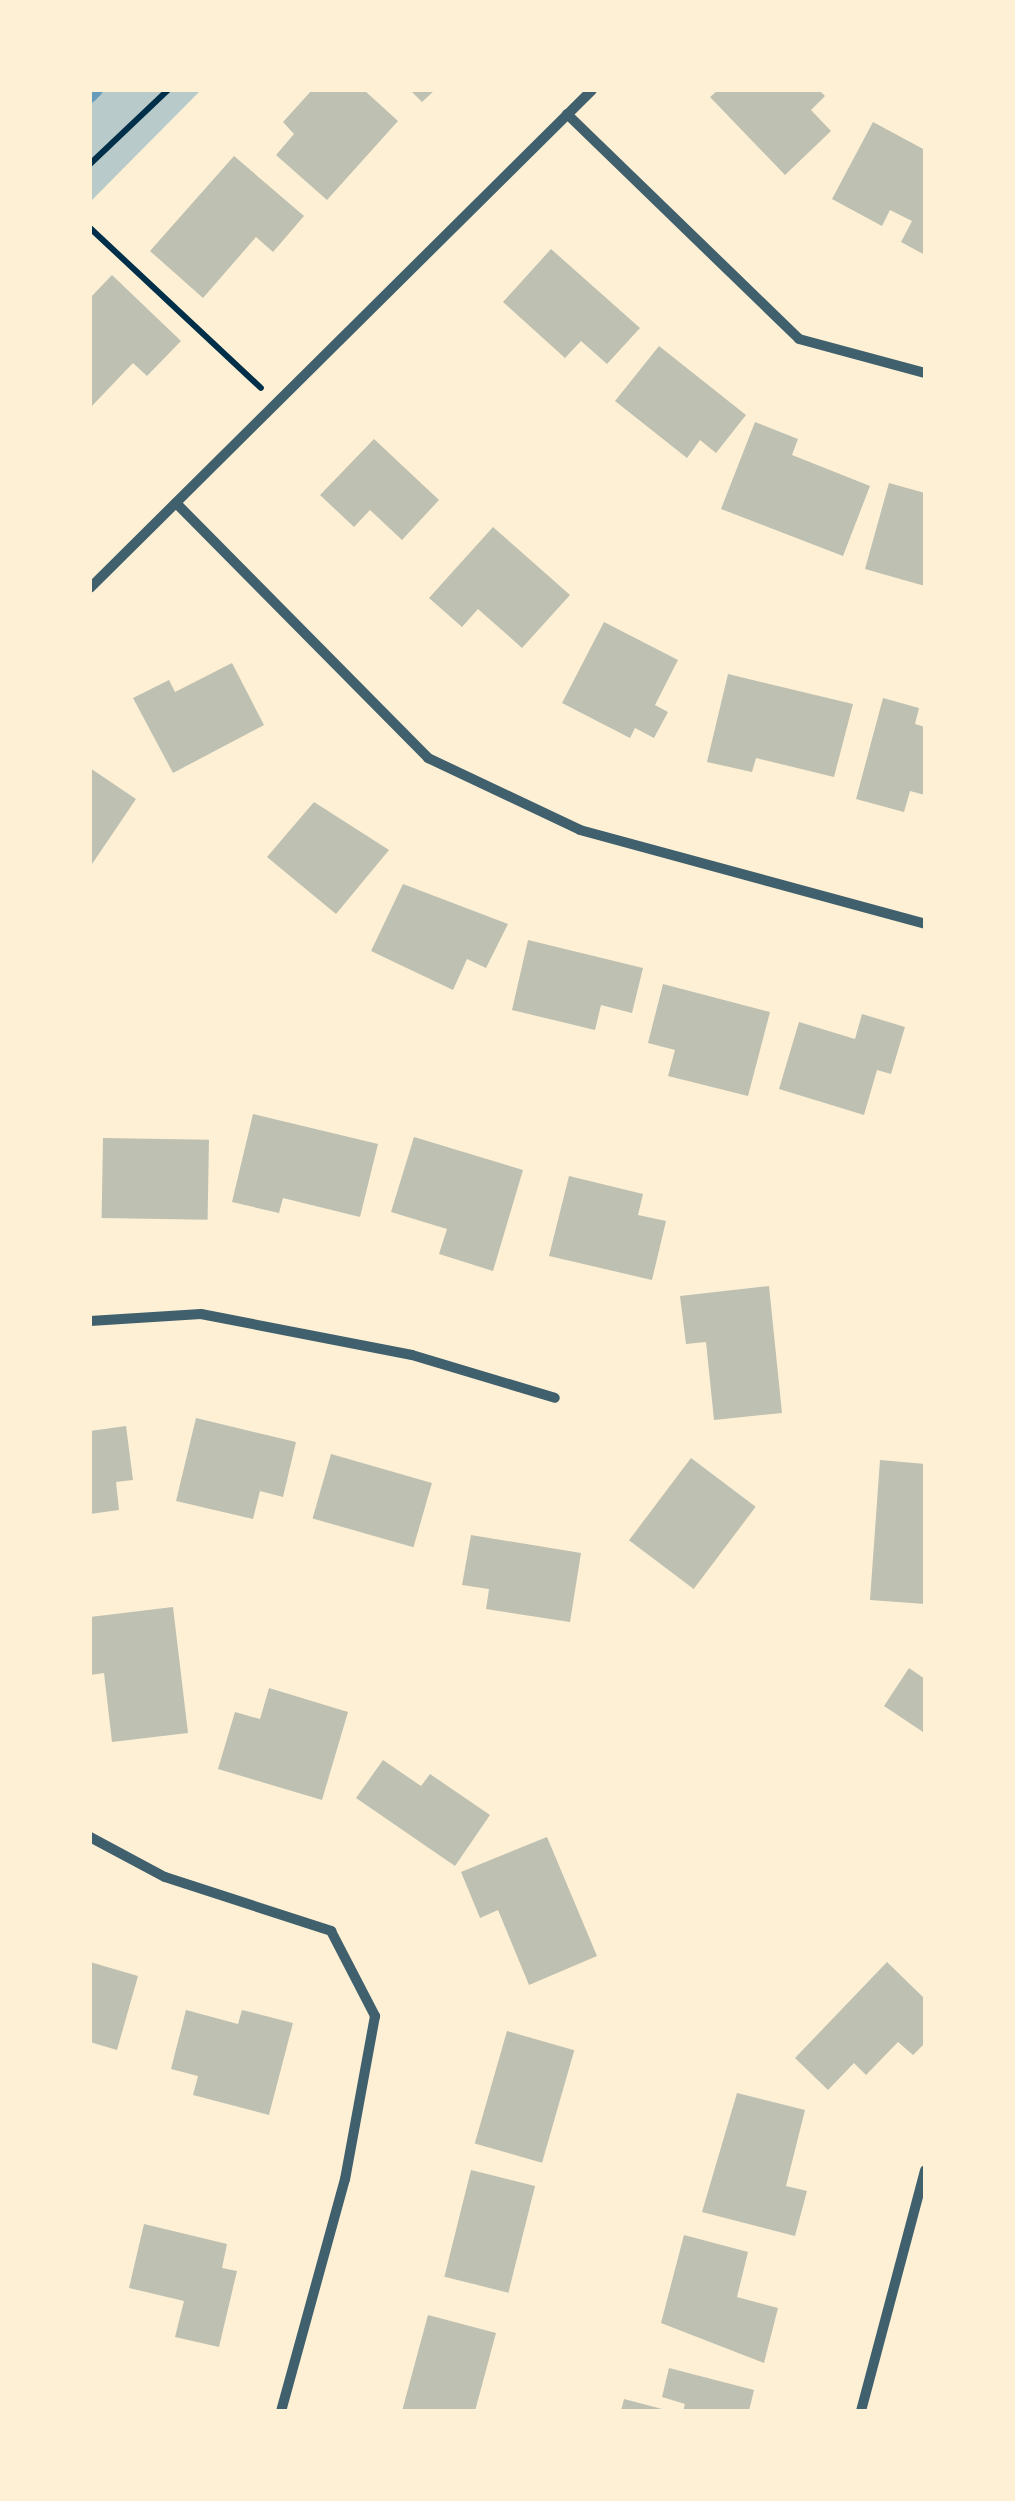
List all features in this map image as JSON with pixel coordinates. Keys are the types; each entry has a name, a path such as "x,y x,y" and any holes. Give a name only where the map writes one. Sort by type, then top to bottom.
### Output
{"street":[{"path":"90,588 592,90"},
{"path":"567,114 799,339 925,373"},
{"path":"176,503 428,758 580,830 925,924"},
{"path":"90,1321 201,1314 412,1356 556,1398"},
{"path":"90,1837 165,1876 331,1931 375,2016 345,2179 281,2411"},
{"path":"860,2411 925,2170"}],"path":[{"path":"90,164 168,90"},
{"path":"90,228 277,403"}],"shaded area":[{"path":"90,90 201,90 90,202"}],"building":[{"path":"312,90 364,90 398,121 327,200 276,155 294,134 283,122"},
{"path":"410,90 435,90 422,102"},
{"path":"718,90 819,90 825,96 811,110 831,131 785,175 710,97"},
{"path":"873,122 925,150 925,255 901,242 912,221 890,210 882,226 832,199"},
{"path":"234,156 304,216 273,252 256,237 203,298 150,251"},
{"path":"551,249 640,328 607,364 581,341 565,358 503,302"},
{"path":"112,275 181,341 147,376 133,363 90,408 90,298"},
{"path":"659,346 746,415 716,453 700,440 687,458 615,401"},
{"path":"755,422 798,439 792,455 870,486 843,556 721,509"},
{"path":"374,439 439,500 402,540 370,510 354,527 320,495"},
{"path":"889,483 925,493 925,586 865,569"},
{"path":"493,527 570,595 522,648 478,609 462,627 429,598"},
{"path":"604,622 678,660 655,705 668,712 654,738 635,728 630,738 562,703"},
{"path":"232,663 264,725 173,773 133,698 169,680 175,692"},
{"path":"728,674 853,704 834,777 756,758 752,772 707,762"},
{"path":"883,698 919,708 915,724 925,727 925,795 910,791 904,812 856,799"},
{"path":"90,768 136,799 90,867"},
{"path":"314,802 389,850 336,914 267,857"},
{"path":"403,884 508,924 486,968 467,959 453,990 371,951"},
{"path":"528,940 643,968 632,1013 601,1005 595,1030 512,1010"},
{"path":"663,984 770,1012 748,1096 668,1076 675,1050 648,1043"},
{"path":"862,1014 905,1027 891,1074 877,1070 864,1115 779,1089 799,1022 855,1039"},
{"path":"253,1114 378,1144 360,1217 283,1198 279,1213 232,1202"},
{"path":"414,1137 523,1170 493,1271 439,1254 447,1229 391,1212"},
{"path":"103,1138 209,1140 208,1220 102,1218"},
{"path":"569,1176 643,1194 638,1215 666,1221 652,1280 549,1256"},
{"path":"769,1286 782,1413 714,1420 706,1342 686,1344 680,1296"},
{"path":"196,1418 296,1442 283,1497 260,1491 253,1519 176,1501"},
{"path":"126,1426 133,1480 116,1482 119,1510 90,1514 90,1431"},
{"path":"331,1454 432,1483 413,1547 313,1518"},
{"path":"691,1458 756,1507 694,1589 629,1540"},
{"path":"880,1460 925,1464 925,1604 870,1600"},
{"path":"471,1535 581,1553 570,1622 486,1609 489,1589 462,1585"},
{"path":"173,1607 188,1733 112,1742 104,1673 90,1675 90,1617"},
{"path":"909,1668 925,1679 923,1732 884,1706"},
{"path":"269,1688 348,1712 322,1800 218,1769 235,1712 260,1719"},
{"path":"383,1760 421,1786 430,1774 490,1815 455,1866 356,1798"},
{"path":"547,1837 597,1956 529,1985 498,1910 480,1918 461,1872"},
{"path":"90,1962 138,1976 117,2050 90,2042"},
{"path":"887,1962 925,1999 925,2043 913,2055 898,2042 866,2075 854,2063 828,2090 795,2058"},
{"path":"186,2010 238,2024 242,2010 293,2023 269,2115 193,2095 198,2076 171,2069"},
{"path":"507,2031 574,2050 542,2163 475,2143"},
{"path":"737,2093 805,2110 786,2186 807,2191 795,2236 702,2212"},
{"path":"471,2170 535,2186 508,2293 444,2277"},
{"path":"144,2224 227,2244 222,2268 237,2271 219,2347 175,2337 184,2301 129,2288"},
{"path":"684,2235 748,2252 737,2297 778,2308 764,2363 661,2323"},
{"path":"428,2315 496,2333 475,2411 402,2411"},
{"path":"669,2368 754,2390 749,2411 683,2411 685,2404 662,2397"},
{"path":"624,2399 666,2410 621,2411"}],"waterway":[{"path":"90,97 97,90"}]}
